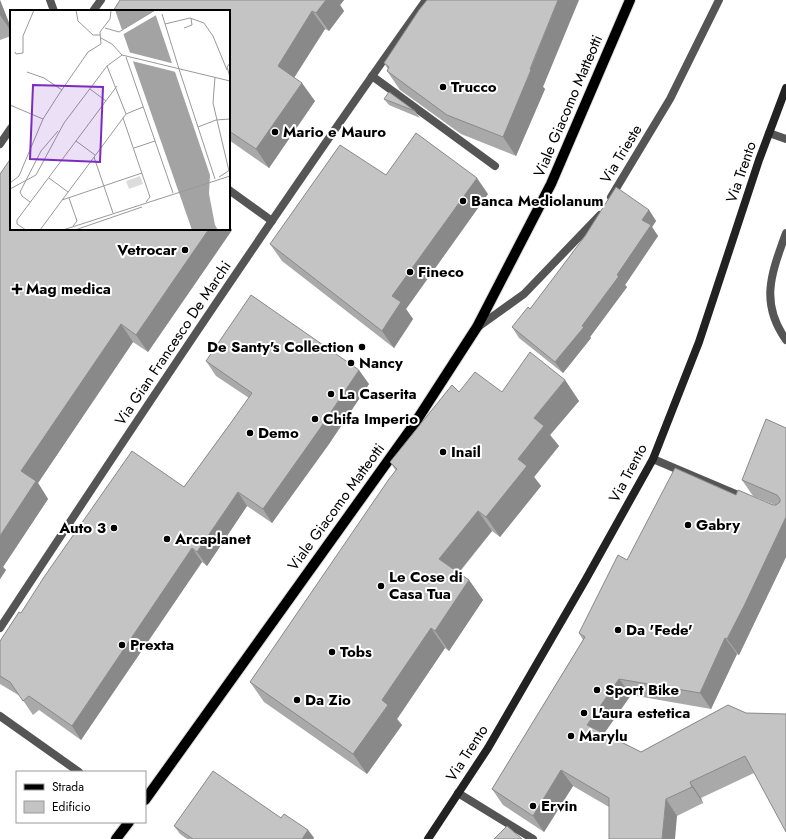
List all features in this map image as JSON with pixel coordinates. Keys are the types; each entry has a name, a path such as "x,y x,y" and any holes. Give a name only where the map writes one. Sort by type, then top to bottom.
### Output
{"main road":[{"name":"Viale Giacomo Matteotti","path":"146,799 413,426 477,327 551,184 630,0"},
{"name":"Via Trento","path":"428,839 488,748 654,459 699,342 769,132 786,88"},
{"path":"116,839 128,823"}],"street":[{"path":"50,0 54,10"},
{"path":"94,10 101,0"},
{"name":"Via Gian Francesco De Marchi","path":"0,628 165,378 372,76 426,0"},
{"name":"Via Trieste","path":"477,327 524,294 599,218 670,99 719,0"},
{"path":"372,76 495,166"},
{"path":"0,144 10,129"},
{"path":"769,132 786,139"},
{"path":"230,191 272,221"},
{"path":"786,233 771,283 769,298 772,314 777,327 786,340"},
{"path":"654,459 751,501"},
{"path":"0,716 78,771"},
{"path":"458,793 532,839"}],"building":[{"path":"120,0 326,0 316,13 312,11 278,66 302,83 256,149 230,132 230,10 114,10"},
{"path":"427,0 558,0 503,137 447,115 387,71 389,67 384,63"},
{"path":"389,92 415,111 384,99"},
{"path":"416,133 477,178 392,296 401,302 382,331 270,244 340,145 386,175"},
{"path":"10,159 10,230 208,230 136,335 121,324 21,471 36,481 0,536 0,174"},
{"path":"616,187 649,210 642,220 651,225 617,275 619,276 582,326 584,327 555,362 512,327 528,307 530,309 585,236"},
{"path":"251,295 359,370 263,509 238,492 197,552 192,548 72,726 29,696 23,701 10,682 0,676 0,641 19,612 21,613 44,577 132,451 184,487 230,424 252,393 206,361"},
{"path":"530,352 565,380 534,418 544,426 518,459 527,466 486,517 478,511 439,559 469,580 435,631 431,628 382,700 388,705 353,754 250,682 397,469 390,462 452,385 459,392 475,372 502,392"},
{"path":"766,419 786,428 786,517 744,606 727,639 725,638 700,693 619,679 587,725 641,752 728,705 746,713 786,714 786,832 745,756 690,782 692,787 666,799 662,839 609,839 609,798 561,770 533,816 492,789 585,637 579,633 618,555 627,560 675,468 736,495 738,490 773,505 780,502 777,495 742,480"},
{"path":"213,771 281,818 284,814 308,830 302,839 193,839 174,826"},
{"path":"507,826 522,839 494,839"}],"place":[{"name":"Trucco","path":"443,87"},
{"name":"Mario e Mauro","path":"275,132"},
{"name":"Banca Mediolanum","path":"463,201"},
{"name":"Vetrocar","path":"185,250"},
{"name":"Fineco","path":"410,272"},
{"name":"Mag medica","path":"17,289"},
{"name":"De Santy's Collection","path":"362,347"},
{"name":"Nancy","path":"351,363"},
{"name":"La Caserita","path":"331,394"},
{"name":"Chifa Imperio","path":"315,419"},
{"name":"Demo","path":"250,433"},
{"name":"Inail","path":"443,452"},
{"name":"Gabry","path":"688,525"},
{"name":"Auto 3","path":"114,528"},
{"name":"Arcaplanet","path":"167,539"},
{"name":"Le Cose di Casa Tua","path":"381,586"},
{"name":"Da 'Fede'","path":"618,630"},
{"name":"Prexta","path":"122,645"},
{"name":"Tobs","path":"332,652"},
{"name":"Sport Bike","path":"597,690"},
{"name":"Da Zio","path":"297,700"},
{"name":"L'aura estetica","path":"584,713"},
{"name":"Marylu","path":"571,736"},
{"name":"Ervin","path":"533,806"}]}
